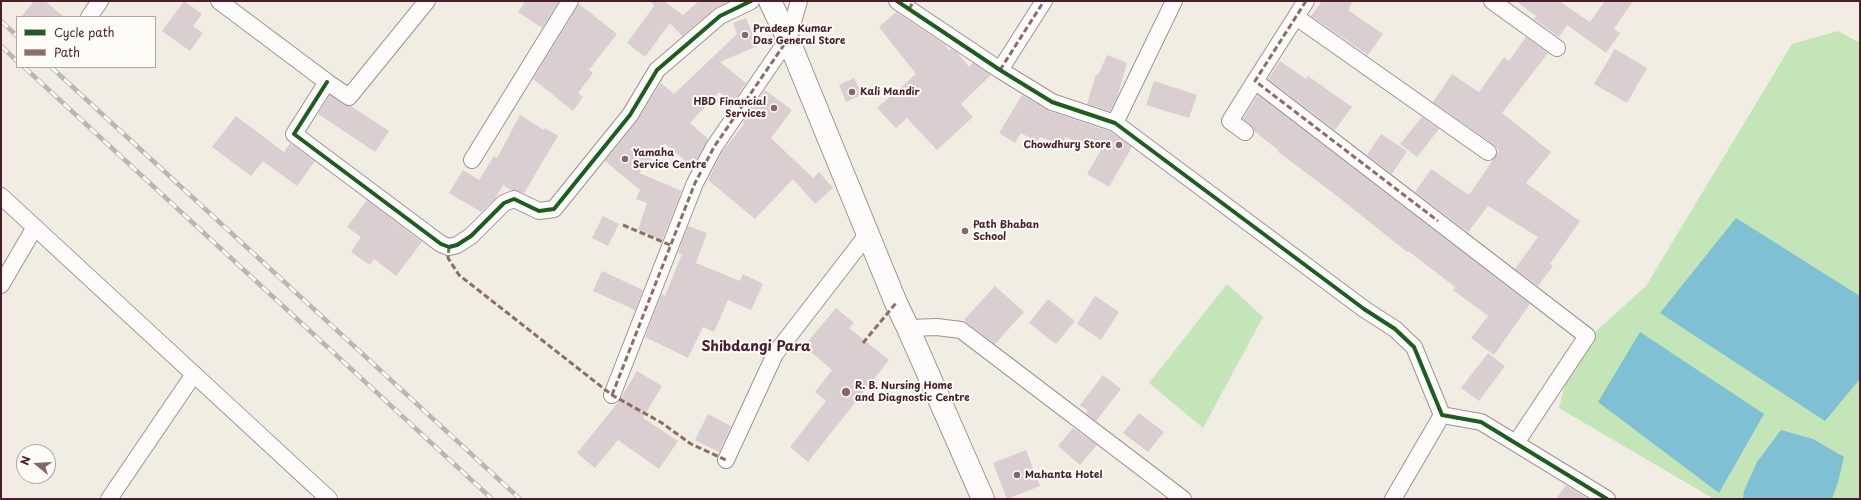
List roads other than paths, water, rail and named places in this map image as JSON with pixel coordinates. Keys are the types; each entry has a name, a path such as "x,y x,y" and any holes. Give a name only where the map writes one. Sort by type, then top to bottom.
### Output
{"main road":[{"path":"770,1 788,39 896,303 984,499"}],"street":[{"path":"90,16 100,1"},
{"path":"219,1 349,97 427,1"},
{"path":"472,160 570,1"},
{"path":"327,82 294,134 440,244 449,247 457,246 471,236 504,203 514,199 539,211 554,209 630,114 657,70 720,16 751,1"},
{"path":"612,395 695,183 714,147 788,39 799,1"},
{"path":"1000,70 1044,1"},
{"path":"1115,123 1174,1"},
{"path":"1245,132 1230,121 1306,1"},
{"path":"1492,1 1557,48"},
{"path":"907,4 1000,70 1052,102 1115,123 1364,309 1395,329 1414,347 1442,415"},
{"path":"1296,17 1488,152"},
{"path":"1255,81 1587,336 1516,443"},
{"path":"1,196 328,499"},
{"path":"1,285 35,227"},
{"path":"726,460 775,354 867,235"},
{"path":"908,328 937,327 961,330 1183,499"},
{"path":"109,499 194,374"},
{"path":"1442,415 1481,422 1607,499"},
{"path":"1393,499 1442,415"}],"water":[{"path":"1736,218 1860,296 1860,379 1825,421 1660,313"},
{"path":"1640,332 1764,414 1719,493 1598,402"},
{"path":"1781,430 1813,439 1844,457 1832,499 1743,499 1744,491 1757,462"}],"railway":[{"path":"1,21 16,35"},
{"path":"1,46 16,60"},
{"path":"25,68 492,499"},
{"path":"52,68 520,499"}],"place":[{"name":"Pradeep Kumar Das General Store","path":"745,35"},
{"name":"Kali Mandir","path":"852,92"},
{"name":"HBD Financial Services","path":"774,108"},
{"name":"Chowdhury Store","path":"1119,145"},
{"name":"Yamaha Service Centre","path":"625,159"},
{"name":"Path Bhaban School","path":"965,231"},
{"name":"R. B. Nursing Home and Diagnostic Centre","path":"846,392"},
{"name":"Mahanta Hotel","path":"1017,475"}],"district":[{"name":"Shibdangi Para","path":"756,347"}]}
